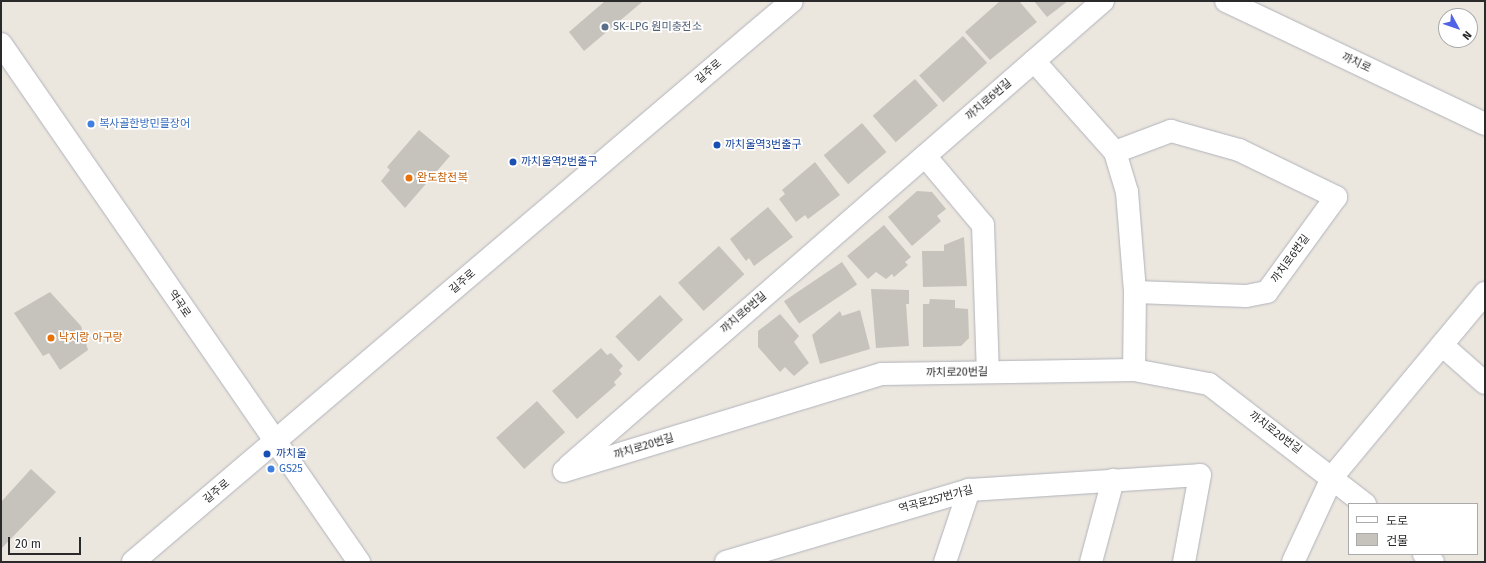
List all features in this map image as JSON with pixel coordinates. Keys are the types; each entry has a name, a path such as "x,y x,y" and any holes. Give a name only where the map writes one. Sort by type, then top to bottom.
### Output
{"street":[{"name":"길주로","path":"134,562 792,1"},
{"name":"까치로6번길","path":"564,471 1103,1"},
{"name":"까치로","path":"1226,1 1485,124"},
{"name":"역곡로","path":"1,44 274,444 358,562"},
{"path":"1034,60 1115,152 1127,192 1135,292 1134,370"},
{"name":"까치로6번길","path":"1115,152 1171,131 1239,150 1336,197 1267,292 1246,296 1135,292"},
{"path":"924,156 983,225 988,372"},
{"path":"1293,562 1333,476 1485,293"},
{"path":"1442,345 1485,383"},
{"name":"까치로20번길","path":"564,471 882,374 1134,370 1209,384 1333,476 1364,503"},
{"name":"역곡로257번가길","path":"726,562 969,490 1200,475 1184,562"},
{"path":"1091,562 1113,480"},
{"path":"945,562 969,490"},
{"path":"1425,555 1433,562"}],"building":[{"path":"605,1 642,2 584,51 569,32"},
{"path":"1000,1 1019,1 1037,22 990,60 965,32"},
{"path":"1034,1 1068,1 1047,17"},
{"path":"963,36 987,63 943,102 919,75"},
{"path":"915,79 938,105 896,142 873,116"},
{"path":"862,123 886,152 848,184 824,155"},
{"path":"419,130 450,156 405,208 381,181 390,170 387,167"},
{"path":"815,162 840,195 808,219 805,215 796,222 779,199 785,194 782,190"},
{"path":"917,191 932,192 946,209 937,216 941,221 912,246 888,217"},
{"path":"768,207 793,237 754,266 749,258 746,261 730,239"},
{"path":"884,225 911,257 905,262 908,265 894,277 892,274 886,279 876,272 868,279 847,256"},
{"path":"964,237 967,286 923,287 922,251 944,251 944,245"},
{"path":"719,246 744,274 704,311 678,283"},
{"path":"842,262 857,284 799,324 784,301"},
{"path":"871,289 909,290 909,304 906,304 909,346 876,348"},
{"path":"50,292 81,326 88,350 60,370 49,353 43,356 14,313"},
{"path":"660,295 683,320 639,361 615,337"},
{"path":"930,299 955,300 955,308 968,309 969,338 961,346 923,347 923,304 929,304"},
{"path":"860,310 870,349 820,364 812,335 840,311 842,316"},
{"path":"780,314 799,336 794,342 809,363 794,376 785,367 780,372 758,347 758,331"},
{"path":"601,348 607,355 611,353 623,366 619,370 622,374 614,382 616,385 577,419 552,391"},
{"path":"537,401 565,432 524,469 496,438"},
{"path":"31,469 56,492 1,549 1,502"}],"place":[{"name":"SK-LPG 원미충전소","path":"605,27"},
{"name":"복사골한방민믈장어","path":"91,124"},
{"name":"까치울역3번출구","path":"717,145"},
{"name":"까치울역2번출구","path":"513,162"},
{"name":"완도참전복","path":"409,178"},
{"name":"낙지랑 아구랑","path":"51,338"},
{"name":"까치울","path":"267,454"},
{"name":"GS25","path":"271,469"}]}
